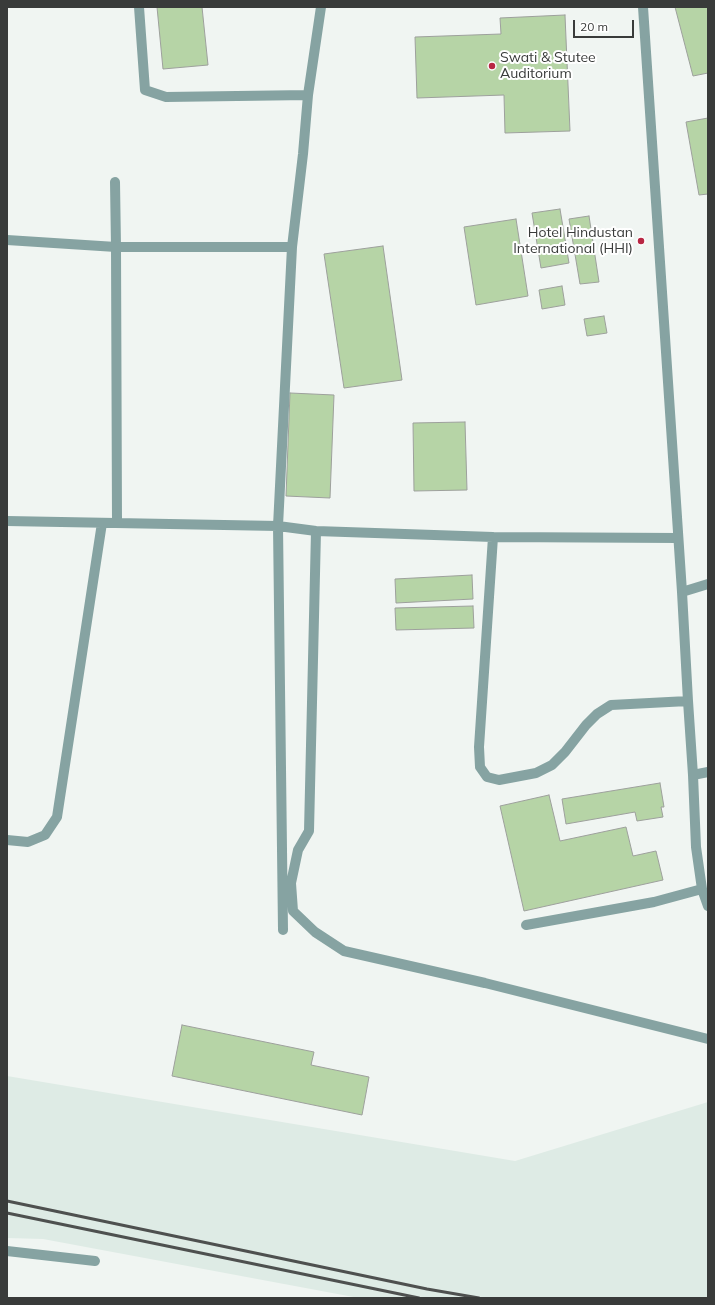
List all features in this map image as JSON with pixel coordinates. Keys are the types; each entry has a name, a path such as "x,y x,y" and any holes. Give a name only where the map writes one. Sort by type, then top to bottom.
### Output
{"street":[{"path":"139,7 145,90 166,97 308,95"},
{"path":"283,930 278,526 292,247 303,154 308,95 321,7"},
{"path":"643,7 682,592 696,848 702,889 708,906"},
{"path":"115,182 118,523"},
{"path":"7,240 116,247 292,247"},
{"path":"7,521 278,526 316,531 493,537 678,538"},
{"path":"7,840 28,842 45,835 57,817 102,523"},
{"path":"316,531 309,831 298,850 291,883 293,911 315,932 344,951 486,984 708,1039"},
{"path":"493,537 479,747 480,767 487,777 499,780 536,772 552,765 565,752 586,725 597,714 611,705 688,701"},
{"path":"682,592 708,584"},
{"path":"693,775 708,772"},
{"path":"526,925 654,902 702,889"},
{"path":"7,1251 94,1261"}],"shaded area":[{"path":"7,1076 515,1161 708,1102 708,1298 359,1298 43,1239 7,1238"}],"building":[{"path":"157,7 202,7 208,65 163,69"},
{"path":"675,7 708,7 708,73 693,76"},
{"name":"Swati & Stutee Auditorium","path":"565,15 570,131 505,133 504,95 417,98 415,37 501,34 500,18"},
{"path":"708,118 708,194 699,195 686,122"},
{"path":"560,209 569,263 541,268 532,213"},
{"path":"589,216 599,282 580,284 569,219"},
{"path":"516,219 528,296 476,305 464,227"},
{"path":"383,246 402,380 344,388 324,254"},
{"path":"562,286 565,305 542,309 539,290"},
{"path":"604,316 607,333 587,336 584,319"},
{"path":"290,393 334,395 330,498 286,496"},
{"path":"465,422 467,490 414,491 413,423"},
{"path":"472,575 473,599 396,603 395,579"},
{"path":"473,606 474,628 396,630 395,608"},
{"path":"660,783 664,807 661,807 663,817 637,821 635,812 566,824 562,799"},
{"path":"549,795 560,841 626,827 633,856 656,851 663,880 524,911 500,806"},
{"path":"182,1025 314,1052 311,1065 369,1077 362,1115 172,1076"}],"railway":[{"path":"7,1201 427,1289 479,1298"},
{"path":"7,1213 419,1298"}],"place":[{"name":"Swati & Stutee Auditorium","path":"492,66"},
{"name":"Hotel Hindustan International (HHI)","path":"641,241"}]}
